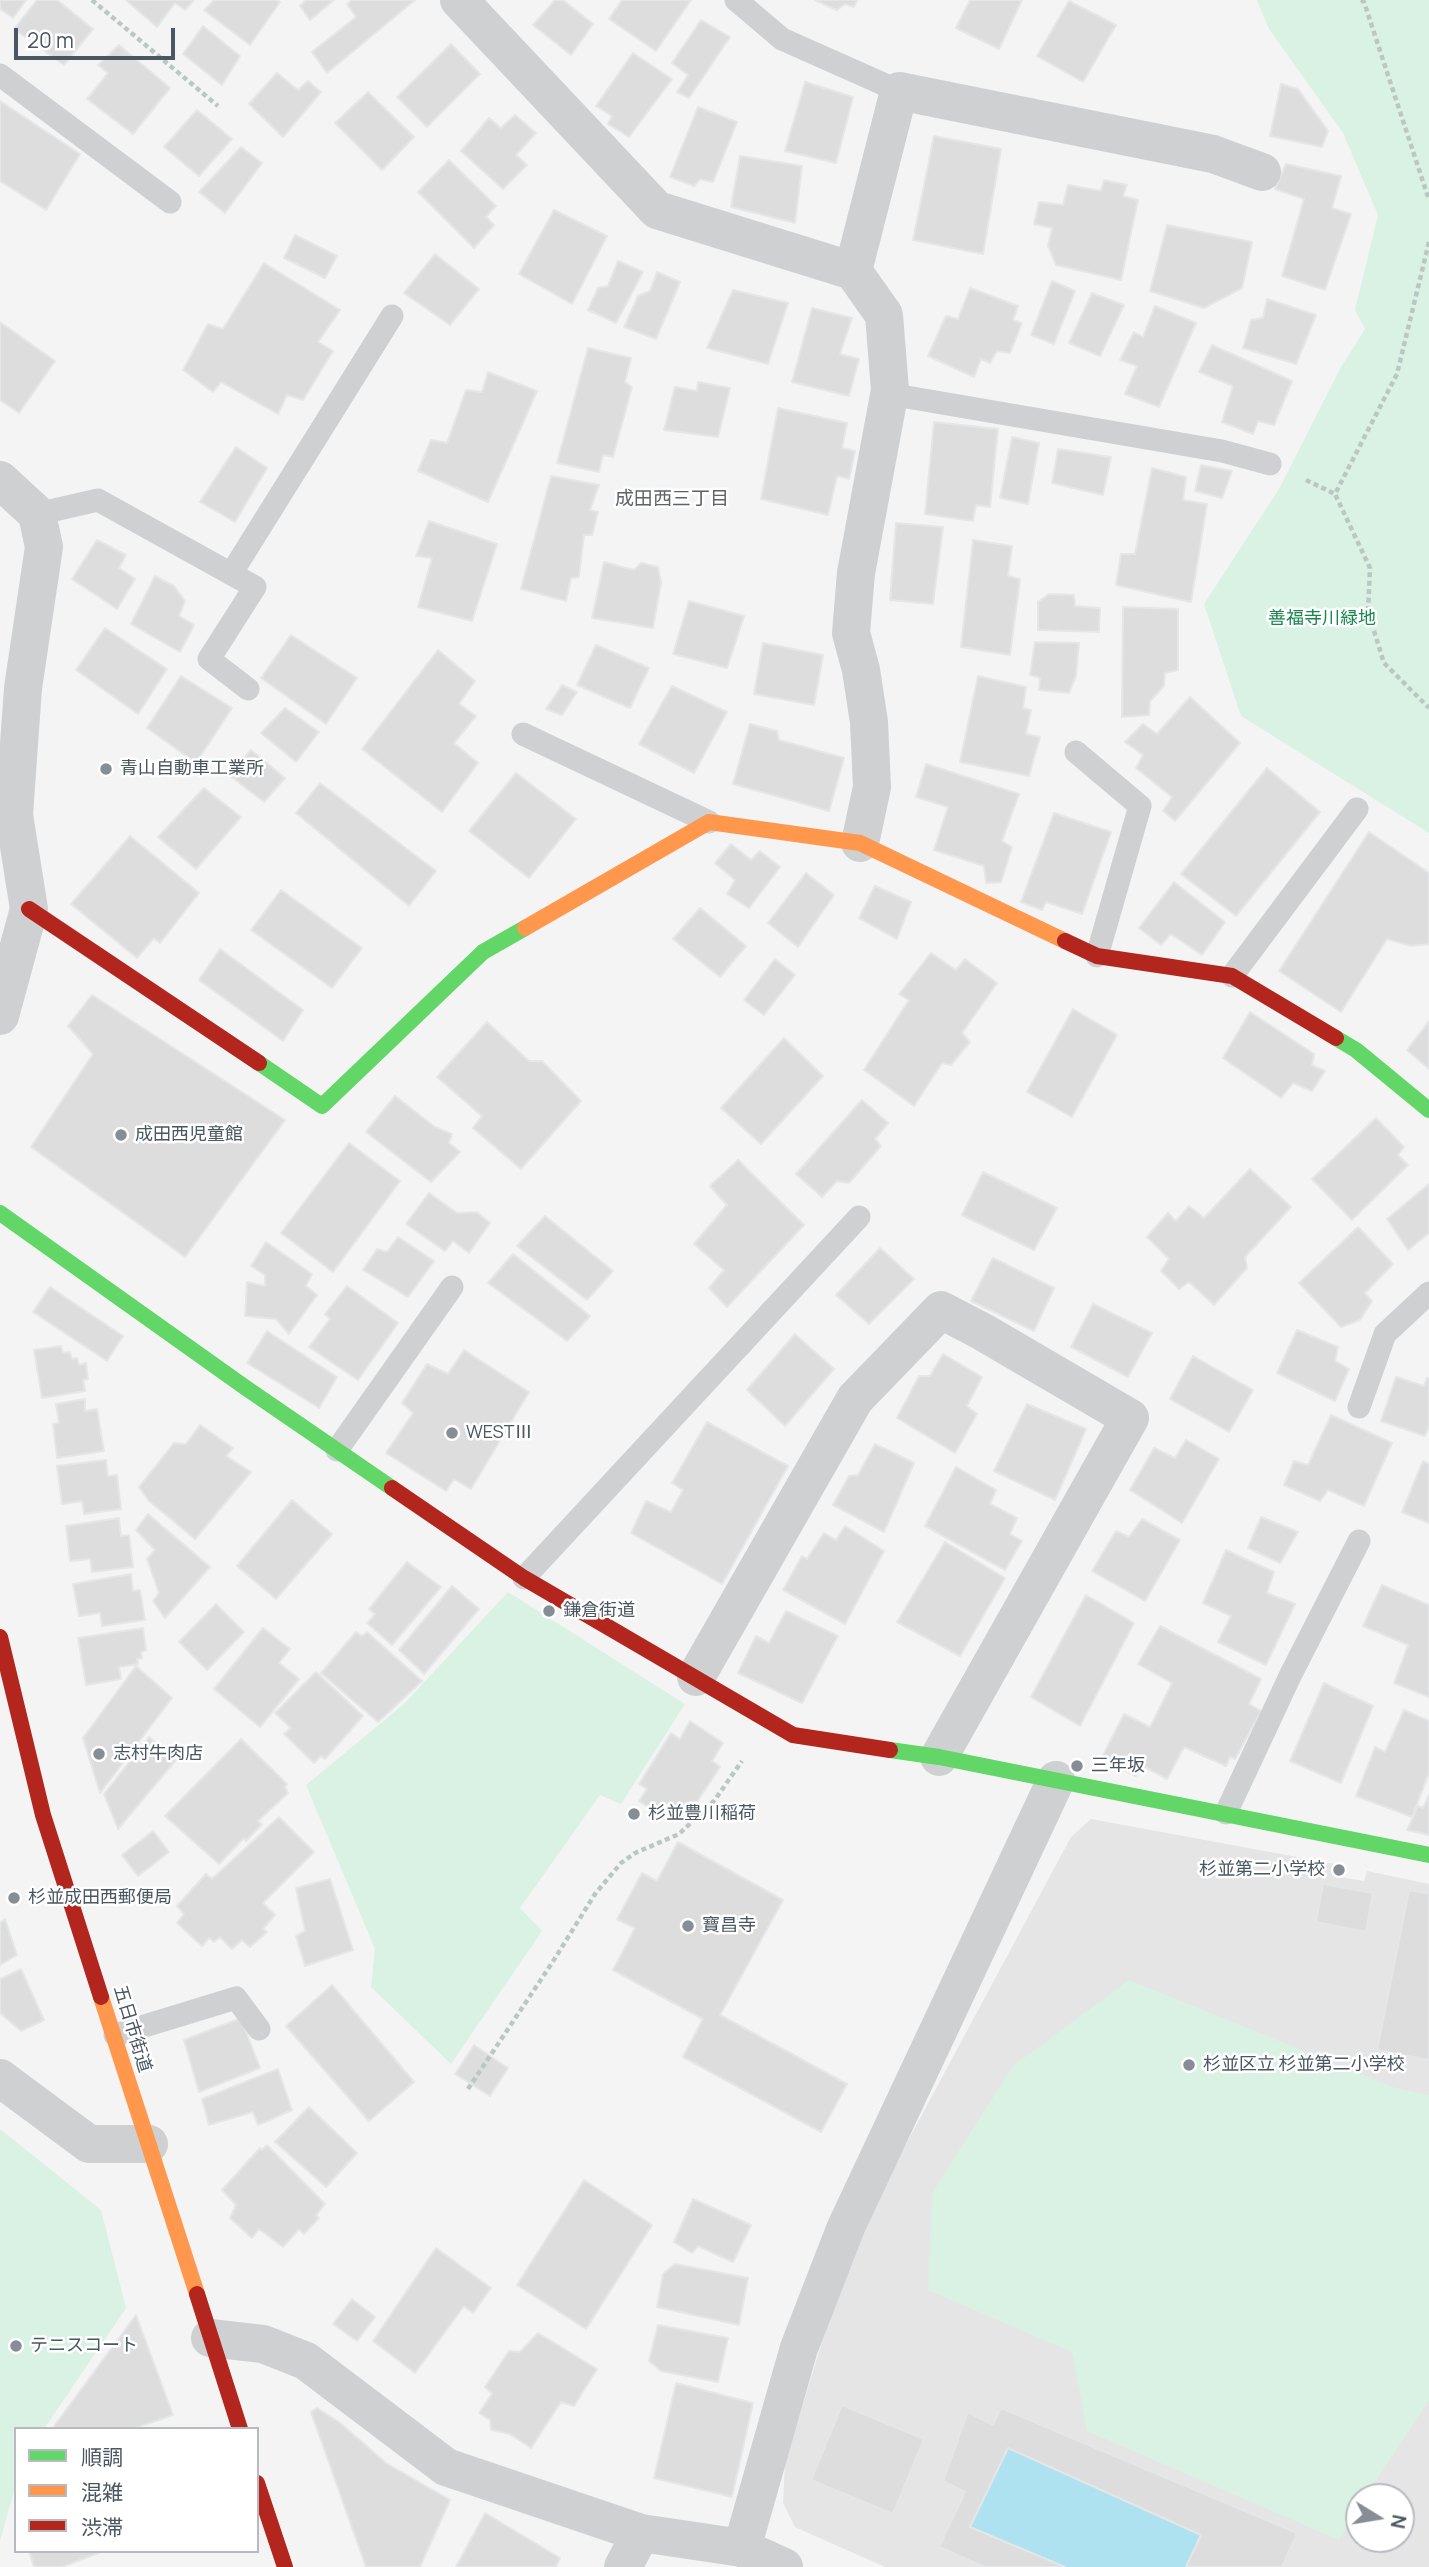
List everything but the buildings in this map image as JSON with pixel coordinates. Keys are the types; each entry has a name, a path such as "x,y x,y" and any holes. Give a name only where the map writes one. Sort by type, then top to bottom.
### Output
{"street":[{"path":"459,0 657,210 853,271 884,315 890,363 889,394 856,573 851,633 861,670 869,722 872,787 860,843"},
{"path":"853,271 899,91 1213,154 1262,172"},
{"path":"0,480 37,514 44,547 23,688 14,815 29,909 0,1016"},
{"path":"29,909 322,1106 483,952 709,822 860,843 1097,956 1232,976 1356,1050 1429,1110"},
{"path":"0,1213 524,1578 793,1735 939,1757 1429,1855"},
{"path":"696,1677 855,1399 941,1310 1130,1419 939,1757"},
{"name":"五日市街道","path":"0,1637 43,1815 239,2427"},
{"path":"742,2548 799,2348 846,2227 1056,1780"},
{"path":"0,2078 89,2144 149,2144"},
{"path":"210,2338 263,2344 306,2361 446,2467 641,2533 742,2548 785,2567"},
{"path":"259,2489 285,2567"},
{"path":"623,2567 641,2533"}],"lane":[{"path":"736,0 782,39 899,91"},
{"path":"0,75 170,202"},
{"path":"230,574 392,316"},
{"path":"889,394 1222,451 1270,464"},
{"path":"37,514 98,500 255,587 209,659 248,689"},
{"path":"523,734 709,822"},
{"path":"1076,752 1140,806 1097,956"},
{"path":"1232,976 1357,809"},
{"path":"524,1578 859,1217"},
{"path":"337,1450 452,1287"},
{"path":"1359,1406 1385,1334 1429,1293"},
{"path":"1226,1814 1291,1674 1359,1541"},
{"path":"115,2035 236,1998 259,2029"}],"path":[{"path":"92,0 218,106"},
{"path":"1361,0 1364,2 1429,201"},
{"path":"1429,242 1397,373 1335,494 1370,568 1368,612 1384,663 1429,708"},
{"path":"468,2089 595,1894 612,1873 635,1853 679,1833 714,1801 748,1751"}],"shaded area":[{"name":"杉並区立 杉並第二小学校","path":"1091,1819 1335,1864 1334,1876 1364,1881 1367,1871 1429,1884 1429,2567 885,2567 795,2527 783,2503 785,2463 851,2247 1071,1837"}],"green space":[{"name":"善福寺川緑地","path":"1257,0 1429,0 1429,833 1241,716 1204,604 1279,489 1341,367 1365,329 1355,310 1378,215 1343,133 1269,29"},
{"path":"508,1592 685,1704 621,1804 600,1795 520,1908 542,1931 451,2064 371,1987 375,1949 306,1785 404,1704"},
{"path":"1129,1980 1395,2088 1429,2095 1429,2401 1374,2483 1345,2483 1345,2530 1339,2540 1087,2431 1072,2352 928,2290 932,2193 1013,2066"},
{"path":"0,2129 101,2210 126,2308 45,2427 14,2427 14,2491 0,2541"}],"water":[{"path":"1008,2448 1201,2535 1186,2567 1065,2567 970,2527"}],"traffic: fast":[{"path":"259,1063 322,1106 483,952 525,928"},
{"path":"1336,1038 1356,1050 1429,1110"},
{"path":"0,1213 392,1488"},
{"path":"890,1750 939,1757 1429,1855"}],"traffic: slow":[{"path":"525,928 709,822 860,843 1065,941"},
{"path":"101,1997 197,2294"}],"traffic: jam":[{"path":"29,909 259,1063"},
{"path":"1065,941 1097,956 1232,976 1336,1038"},
{"path":"392,1488 524,1578 793,1735 890,1750"},
{"path":"0,1637 43,1815 101,1997"},
{"path":"197,2294 239,2427"},
{"path":"259,2489 285,2567"}],"place":[{"name":"青山自動車工業所","path":"106,769"},
{"name":"成田西児童館","path":"121,1135"},
{"name":"WESTⅢ","path":"452,1433"},
{"name":"鎌倉街道","path":"549,1611"},
{"name":"志村牛肉店","path":"99,1754"},
{"name":"三年坂","path":"1077,1766"},
{"name":"杉並豊川稲荷","path":"634,1814"},
{"name":"杉並第二小学校","path":"1339,1870"},
{"name":"杉並成田西郵便局","path":"14,1898"},
{"name":"寶昌寺","path":"688,1926"},
{"name":"杉並区立 杉並第二小学校","path":"1189,2065"},
{"name":"テニスコート","path":"16,2346"}],"district":[{"name":"成田西三丁目","path":"672,500"}]}
